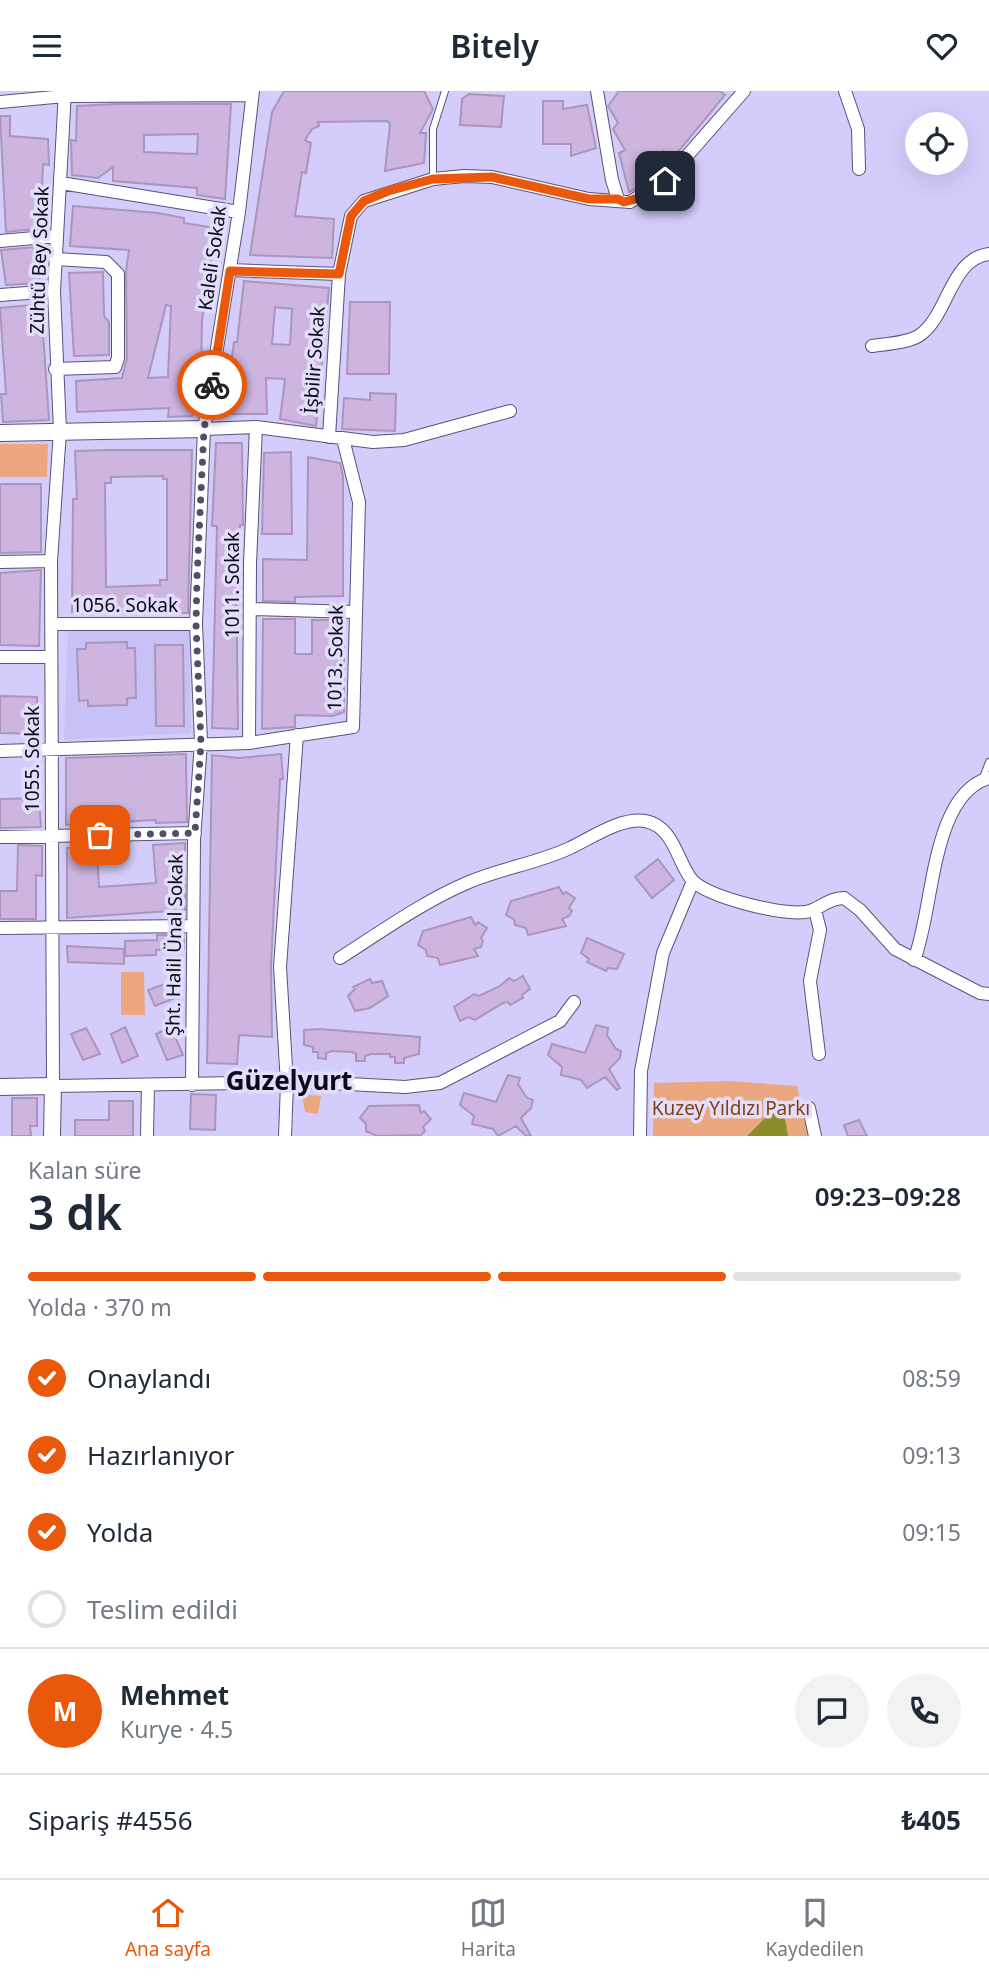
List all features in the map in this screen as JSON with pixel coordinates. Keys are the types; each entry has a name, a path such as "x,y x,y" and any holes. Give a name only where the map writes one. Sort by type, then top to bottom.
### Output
{"street":[{"path":"597,91 612,180 618,199"},
{"name":"İşbilir Sokak","path":"328,437 339,274 351,216 364,201 433,179 492,177 589,199 618,199 630,202 665,181 744,91"},
{"path":"845,91 859,129 859,169"},
{"path":"0,102 65,94 252,93"},
{"name":"Kaleli Sokak","path":"204,429 239,212 252,93"},
{"name":"Zühtü Bey Sokak","path":"60,431 55,369 54,291 65,94"},
{"path":"61,183 239,212"},
{"path":"0,241 57,236"},
{"path":"872,346 919,337 938,315 963,267 978,256 989,254"},
{"path":"55,259 106,262 118,274 118,358 115,367 55,369"},
{"path":"230,271 339,274"},
{"path":"0,295 54,291"},
{"path":"0,433 256,428 373,442 404,440 510,411"},
{"name":"1011. Sokak","path":"249,743 250,563 256,428"},
{"name":"Şht. Halil Ünal Sokak","path":"192,1085 195,833 201,743 196,624 204,429"},
{"name":"1055. Sokak","path":"52,1086 51,561 60,431"},
{"name":"1013. Sokak","path":"0,751 249,743 353,727 359,502 343,439"},
{"path":"0,562 51,561"},
{"path":"251,609 355,612"},
{"name":"1056. Sokak","path":"53,624 196,624"},
{"path":"0,657 51,657"},
{"path":"285,1136 287,1084 280,967 297,735"},
{"path":"914,960 924,936 945,826 968,790 985,779"},
{"path":"340,957 435,899 467,883 545,857 625,823 645,821 659,827 679,851 693,881 735,901 767,909 804,912 815,910 835,898 851,902 895,949 980,993 989,994"},
{"path":"0,837 195,833"},
{"path":"640,1136 641,1071 663,953 693,881"},
{"path":"815,910 820,930 810,981 820,1054"},
{"path":"0,928 193,926"},
{"path":"0,1087 287,1084 405,1087 440,1083 560,1021 574,1002"},
{"path":"147,1136 148,1085"},
{"path":"52,1086 52,1136"},
{"path":"808,1108 815,1136"}],"lane":[{"path":"433,179 433,129 445,91"},
{"path":"985,779 989,762"}],"shaded area":[{"path":"68,630 189,630 191,733 64,740"},
{"path":"769,1114 777,1114 785,1119 788,1136 747,1136"}],"green space":[{"path":"0,444 48,444 47,477 0,477"},
{"path":"121,972 144,972 145,1015 121,1015"},
{"name":"Kuzey Yıldızı Parkı","path":"729,1081 797,1086 808,1136 653,1136 654,1083"},
{"path":"302,1094 321,1096 318,1114 305,1112"}],"building":[{"path":"284,91 424,91 433,109 420,133 426,133 424,163 385,171 390,124 387,121 318,122 319,126 312,129 305,140 311,143 306,173 302,172 295,216 334,219 332,258 250,255 272,112"},
{"path":"619,91 720,91 725,95 673,158 663,151 659,174 629,192 619,153 625,150 613,129 618,123 608,106"},
{"path":"469,94 504,96 501,127 460,125 462,99"},
{"path":"543,101 563,101 563,109 587,105 596,148 571,156 571,144 543,144"},
{"path":"231,104 225,199 197,195 197,188 113,181 113,167 98,178 72,175 71,140 76,141 77,106","holes":["198,134 197,154 144,152 144,135"]},
{"path":"0,116 10,116 10,136 48,139 49,165 43,164 43,228 6,232"},
{"path":"73,206 158,213 184,218 184,223 216,228 202,320 201,376 192,416 168,417 169,408 77,412 76,381 122,378 127,358 126,271 129,250 70,246","holes":["166,305 171,306 168,377 148,378"]},
{"path":"37,247 40,283 6,285 1,250"},
{"path":"103,272 104,316 109,322 109,355 74,356 69,273"},
{"path":"244,281 329,288 316,426 280,419 285,379 266,378 267,414 231,414 229,376 234,342 237,342","holes":["275,307 292,309 290,345 272,344"]},
{"path":"350,302 390,302 389,374 347,374"},
{"path":"41,304 49,420 3,422 1,394 6,394 0,308"},
{"path":"370,393 396,394 395,431 342,429 344,398 370,400"},
{"path":"216,443 242,443 243,525 240,525 236,568 238,729 212,728 217,526 212,526"},
{"path":"192,450 188,613 160,613 160,609 72,612 73,499 77,499 75,451","holes":["163,476 163,479 167,479 167,580 160,580 160,585 106,587 105,483 111,483 111,477"]},
{"path":"291,452 292,534 262,534 264,453"},
{"path":"308,457 340,463 343,476 343,596 295,597 295,602 263,601 263,559 307,560"},
{"path":"0,484 41,484 41,552 0,553"},
{"path":"41,570 39,646 0,645 0,573"},
{"path":"263,619 295,619 295,654 312,654 312,620 344,620 344,712 333,716 295,715 295,727 262,729"},
{"path":"127,642 127,648 135,648 136,698 127,698 127,705 88,706 88,700 79,701 77,649 86,649 86,643"},
{"path":"155,645 183,645 184,726 156,726"},
{"path":"0,696 37,697 37,734 0,733"},
{"path":"186,754 187,822 156,823 155,820 66,825 66,758"},
{"path":"281,754 283,779 280,779 271,966 272,1037 239,1035 237,1064 207,1063 212,755 239,758"},
{"path":"39,798 41,827 0,828 0,799"},
{"path":"185,843 185,910 67,918 67,848 97,847 99,887 156,883 153,845"},
{"path":"18,845 42,846 42,876 36,875 36,919 0,919 0,891 17,891"},
{"path":"658,859 674,880 652,898 635,877"},
{"path":"559,887 563,894 566,892 575,898 569,908 572,911 569,916 562,919 566,926 528,935 526,928 515,925 514,919 506,915 511,901"},
{"path":"471,917 475,925 478,922 487,928 481,938 481,947 474,949 478,956 440,965 438,958 427,956 426,950 418,945 423,931"},
{"path":"157,935 184,935 184,948 156,950 156,955 125,956 125,941 157,940"},
{"path":"587,938 624,954 617,969 608,968 606,971 587,962 589,959 581,953"},
{"path":"67,946 124,949 124,964 68,962"},
{"path":"523,976 530,989 522,995 523,998 510,1005 508,1002 503,1003 475,1020 468,1017 460,1021 454,1007 474,994 479,996 500,986 509,978 514,981"},
{"path":"370,979 372,983 382,981 388,996 370,1008 355,1011 348,996 355,989 353,987"},
{"path":"173,981 180,996 155,1006 148,990"},
{"path":"596,1025 608,1028 607,1035 616,1049 621,1051 620,1058 609,1069 620,1088 617,1090 605,1077 587,1088 581,1080 561,1075 562,1067 548,1055 552,1044 585,1053"},
{"path":"125,1027 138,1056 122,1063 111,1034"},
{"path":"171,1027 183,1055 167,1060 156,1034"},
{"path":"86,1028 100,1054 83,1060 71,1034"},
{"path":"304,1030 420,1037 419,1054 404,1058 404,1063 395,1063 395,1057 390,1057 390,1054 371,1054 365,1056 365,1061 356,1061 356,1054 352,1052 332,1051 326,1053 326,1059 318,1058 318,1052 313,1052 313,1047 304,1045"},
{"path":"508,1075 520,1078 518,1084 527,1098 533,1100 531,1108 521,1118 531,1136 526,1136 516,1126 498,1136 493,1129 472,1124 474,1116 460,1105 464,1093 496,1102"},
{"path":"191,1094 216,1095 215,1130 190,1129"},
{"path":"12,1098 37,1098 37,1126 30,1126 31,1136 12,1136"},
{"path":"109,1101 133,1101 133,1136 75,1136 75,1120 109,1120"},
{"path":"419,1105 421,1113 424,1111 431,1119 423,1127 425,1131 421,1135 377,1136 366,1131 366,1124 360,1118 369,1106"},
{"path":"859,1120 867,1136 848,1136 844,1125"}],"way so far":[{"path":"100,835 195,833 201,743 196,624 197,577 204,429 212,385"}],"district":[{"name":"Güzelyurt","path":"289,1080"}],"route":[{"path":"212,385 230,271 339,274 351,216 364,201 388,191 433,179 464,176 492,177 589,199 618,199 630,202 653,191 665,181"}]}
